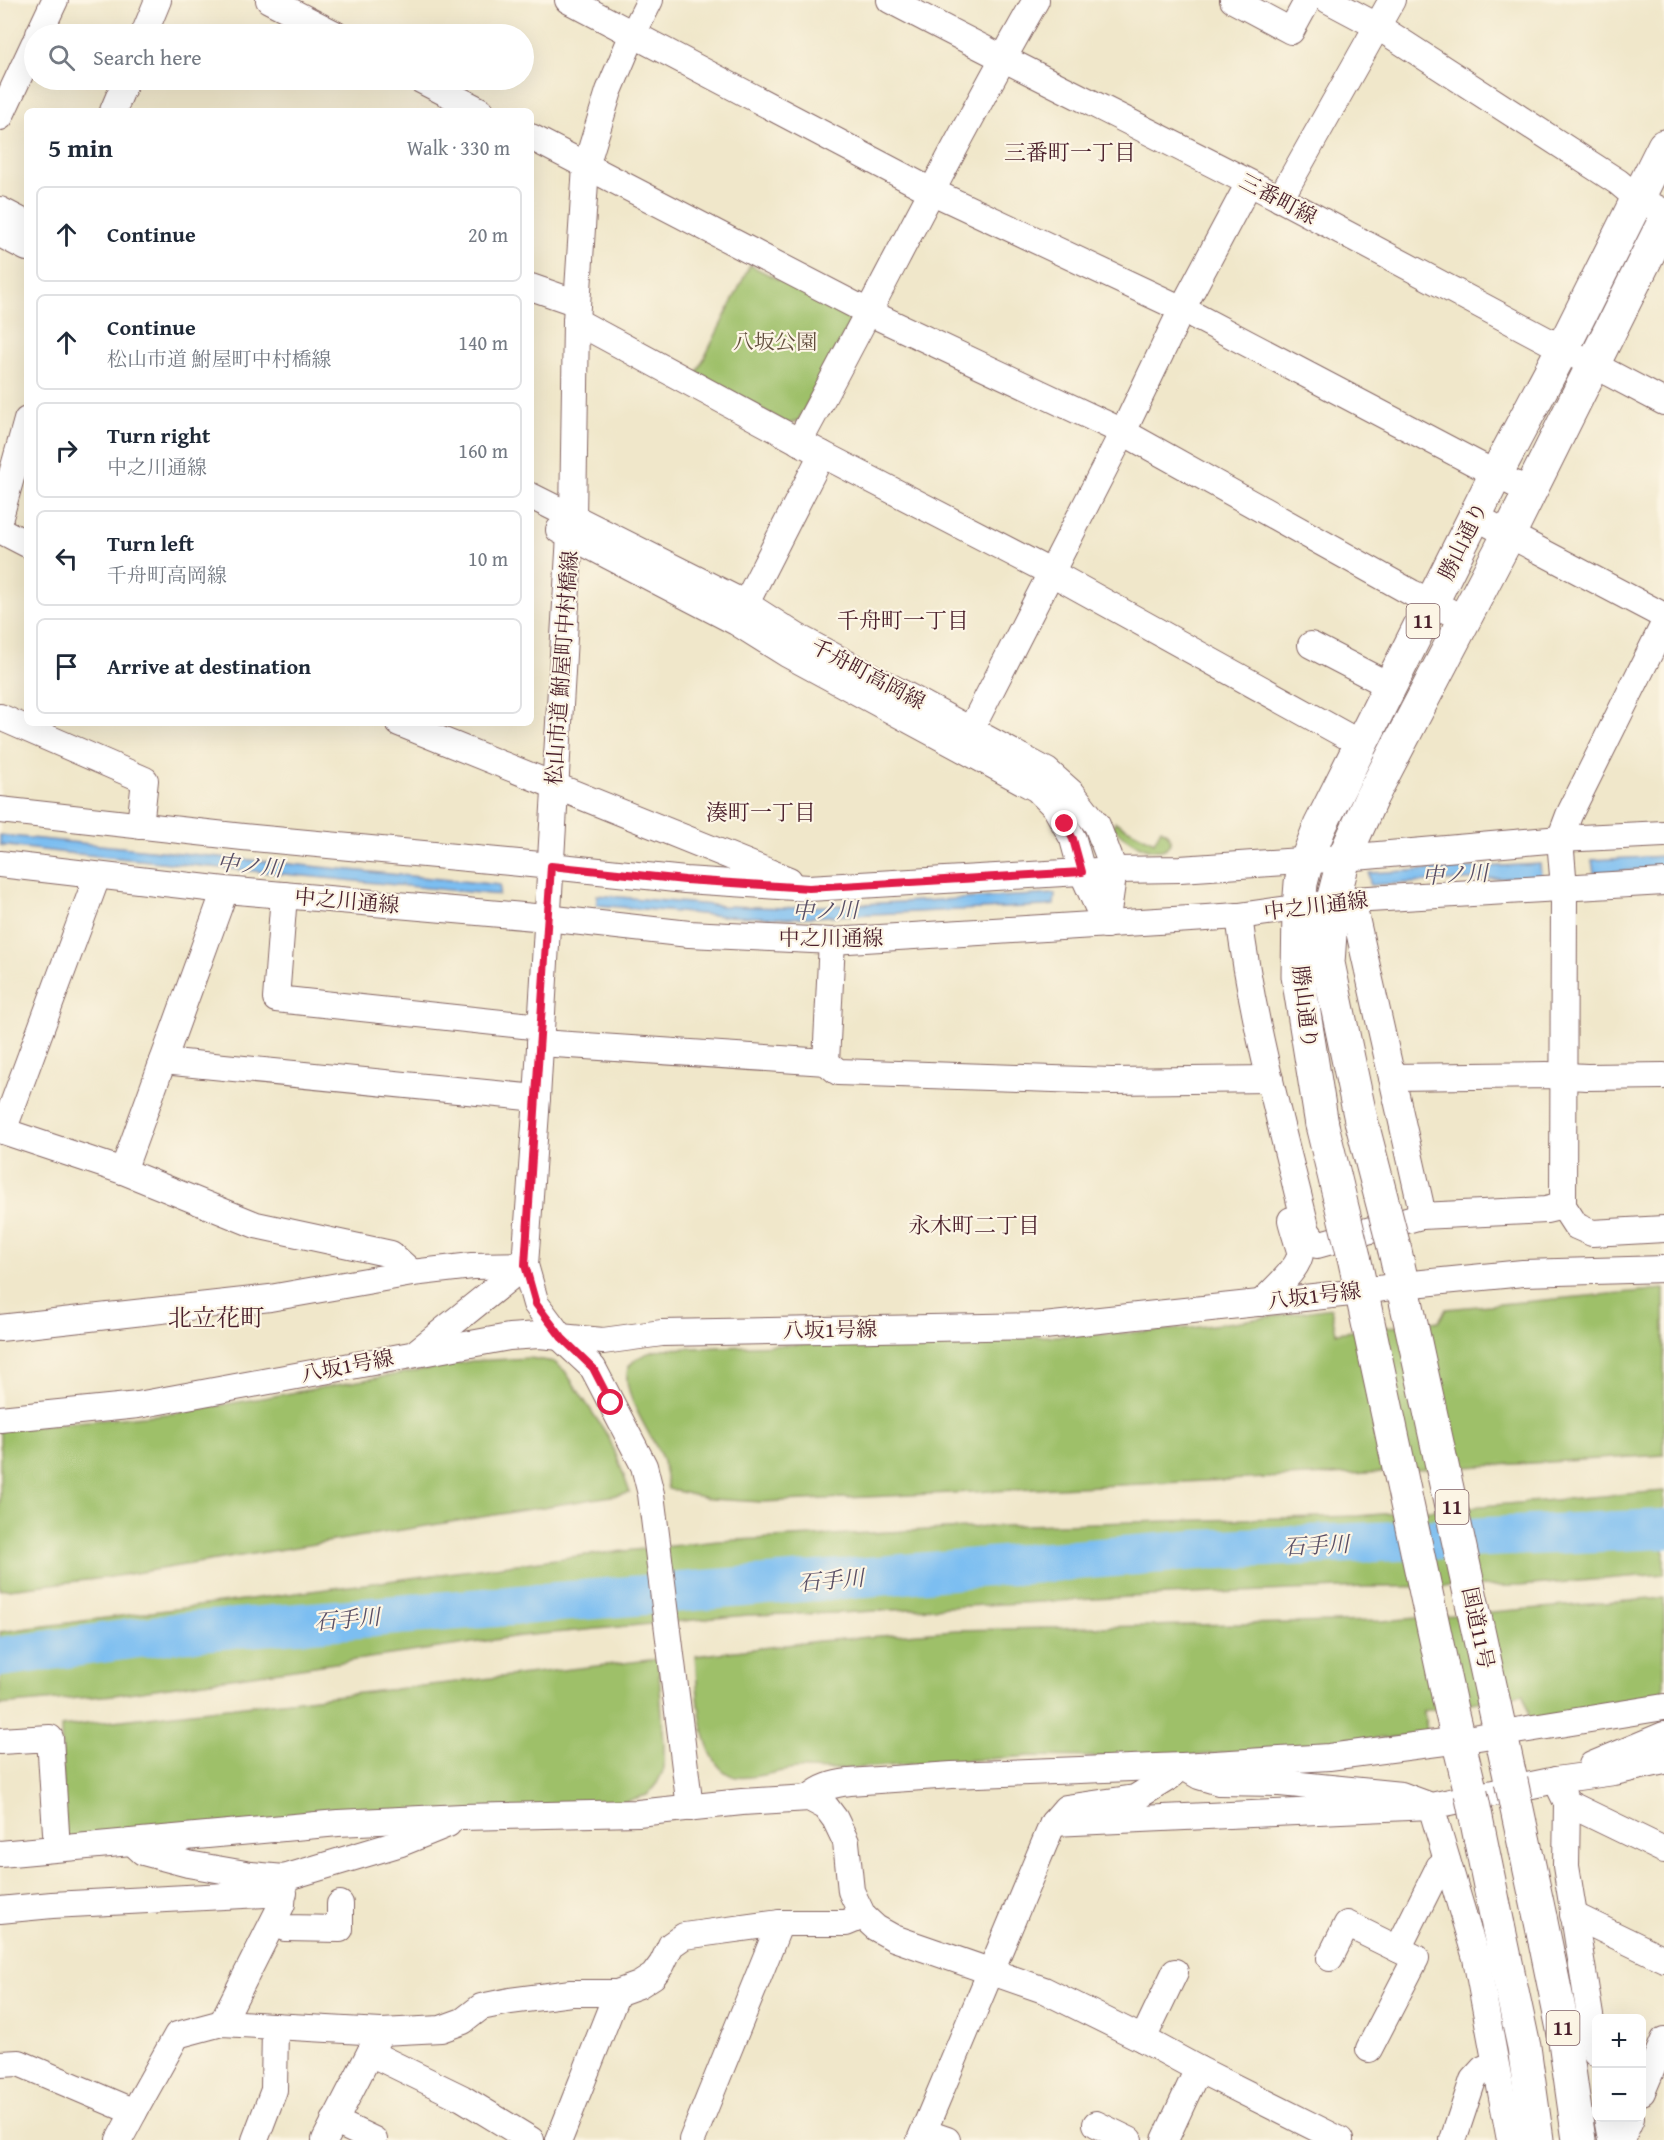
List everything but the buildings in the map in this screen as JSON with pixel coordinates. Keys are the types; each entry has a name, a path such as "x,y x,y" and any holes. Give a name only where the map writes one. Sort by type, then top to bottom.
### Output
{"highway":[{"name":"勝山通り","path":"1322,1125 1298,976 1301,883 1307,860 1320,826 1496,474 1562,350 1650,205 1664,146"},
{"name":"勝山通り","path":"1361,1120 1328,963 1342,902 1344,858 1371,798 1509,534 1664,222"},
{"name":"国道11号","path":"1361,1120 1405,1293 1499,1722 1564,2034 1579,2140"},
{"name":"国道11号","path":"1322,1125 1354,1257 1472,1793 1524,2048 1537,2140"}],"street":[{"path":"44,24 55,0"},
{"path":"148,24 158,0"},
{"path":"269,0 316,24"},
{"path":"568,0 933,192 1182,309 1530,492"},
{"name":"松山市道 鮒屋町中村橋線","path":"650,0 609,91 586,166 577,312 572,527 525,1265 536,1304 562,1338 593,1368 644,1466 651,1494 690,1808"},
{"name":"三番町線","path":"890,0 1280,199 1664,402"},
{"path":"799,442 1036,0"},
{"path":"1233,0 1291,31 1308,0"},
{"path":"1328,0 1377,26 1650,205"},
{"path":"1280,199 1392,0"},
{"path":"0,117 24,65"},
{"path":"114,108 122,90"},
{"path":"440,90 475,108"},
{"path":"534,139 870,313 1123,432 1432,604 1464,619"},
{"path":"966,739 1123,432 1182,309 1249,183"},
{"path":"0,210 24,222"},
{"path":"0,234 24,246"},
{"path":"534,289 799,442 1050,572 1361,744"},
{"path":"0,517 24,431"},
{"path":"741,613 822,454"},
{"name":"千舟町高岡線","path":"534,498 572,527"},
{"name":"千舟町高岡線","path":"534,516 635,547 741,613 796,636 966,739 1036,789 1055,807 1073,839 1082,872 1106,925"},
{"path":"1476,517 1664,616"},
{"path":"0,530 24,542"},
{"path":"1664,624 1574,801 1560,839 1564,888 1563,1206 1576,1226 1592,1233 1664,1229"},
{"path":"1311,645 1390,686"},
{"path":"0,717 145,780 140,825"},
{"path":"406,726 809,888"},
{"name":"千舟町高岡線","path":"966,739 1047,771 1073,794 1098,825 1114,870 1106,925"},
{"name":"中之川通線","path":"0,810 243,837 685,880 809,888 1114,870 1180,869 1344,858 1560,839 1664,834"},
{"name":"中之川通線","path":"0,864 97,877 546,918 689,934 832,941 1239,916 1342,902 1664,882"},
{"path":"97,877 1,1131 123,1171 256,1225 391,1254 412,1273"},
{"path":"123,1171 225,890"},
{"path":"284,895 276,999 540,1035 826,1062 838,1072 1112,1081 1270,1079"},
{"path":"1342,902 1392,1077 1420,1202 1421,1216"},
{"path":"1239,916 1244,953 1270,1079 1308,1231 1317,1245 1421,1216 1546,1210 1563,1206"},
{"path":"826,1062 832,941"},
{"path":"163,1061 537,1098"},
{"path":"1392,1077 1664,1076"},
{"path":"1261,1303 1297,1263 1300,1251 1295,1240 1288,1208 1297,1187"},
{"path":"0,1328 270,1298 412,1273 472,1266 525,1265"},
{"path":"415,1353 525,1265"},
{"name":"八坂1号線","path":"0,1419 138,1405 509,1337 539,1335 603,1341 662,1334 1044,1326 1261,1303 1362,1300 1522,1274 1664,1269"},
{"path":"809,1798 819,1789 849,1782 1329,1757 1456,1727 1664,1707"},
{"path":"1556,1780 1664,1736"},
{"path":"0,1741 50,1738 57,1848"},
{"path":"1053,1823 1431,1806 1556,1780 1614,1772 1664,1761"},
{"path":"1182,1766 1199,1776 1219,1782 1280,1783 1401,1794 1431,1806"},
{"path":"930,2137 990,1972 1053,1823 1066,1808 1135,1798 1171,1776 1182,1766"},
{"path":"1556,1780 1567,1803 1566,1866 1592,2029"},
{"path":"0,1854 338,1823 462,1817 638,1813 742,1802 809,1798 826,1807 835,1819 846,1842 851,1891 863,1916 876,1928 894,1938 1044,1990 1340,2140"},
{"path":"1567,1803 1664,1850"},
{"path":"1431,1806 1476,1958 1510,2140"},
{"path":"0,1910 284,1886 431,1832 462,1817"},
{"path":"131,1842 143,1852 188,1864 251,1875 284,1886"},
{"path":"1398,1949 1439,1867 1448,1861"},
{"path":"222,2023 282,1904 284,1886"},
{"path":"273,1923 285,1928 340,1929 340,1904"},
{"path":"1573,1915 1664,1959"},
{"path":"119,2140 177,2035 222,2023 275,2026 375,2043 441,2030 463,2021 481,2007 510,2001 571,1993 617,1993 639,1985 653,1976 671,1944 684,1936 780,1923 846,1923 863,1916"},
{"path":"692,2140 780,1923"},
{"path":"1330,1958 1347,1924 1416,1958 1369,2049"},
{"path":"1143,2039 1175,1972"},
{"path":"559,2140 617,1993"},
{"path":"255,2140 274,2090 275,2026"},
{"path":"1646,2081 1664,2040"},
{"path":"374,2140 329,2131 375,2043"},
{"path":"375,2043 531,2140"},
{"path":"0,2064 19,2063 134,2112"},
{"path":"1453,2140 1473,2080 1483,2069 1495,2064"},
{"path":"1165,2140 1198,2069"},
{"path":"1608,2122 1611,2140"},
{"path":"1621,2140 1629,2122"},
{"path":"1096,2124 1129,2140"}],"green space":[{"name":"八坂公園","path":"750,265 847,315 850,323 798,421 788,424 697,373"},
{"path":"1115,822 1154,842 1161,829 1169,837 1169,845 1162,850 1142,847 1118,832 1113,827"},
{"path":"1664,1289 1664,1455 1350,1474 762,1502 711,1499 668,1489 661,1456 631,1398 627,1374 630,1365 637,1359 663,1349 1111,1334 1192,1328 1331,1308 1336,1333 1439,1321 1446,1309"},
{"path":"530,1358 554,1362 565,1371 608,1436 630,1493 104,1578 0,1590 0,1429 177,1413 472,1361"},
{"path":"1664,1491 1664,1574 1520,1586 1365,1587 839,1613 748,1615 521,1636 114,1695 0,1705 0,1632 578,1556 718,1541 1024,1525 1358,1516"},
{"path":"1664,1598 1664,1697 1530,1720 1524,1694 1423,1711 1428,1734 1170,1758 1031,1756 828,1770 796,1769 742,1778 723,1770 714,1759 707,1743 699,1706 695,1656 819,1641 956,1630 1382,1621"},
{"path":"658,1659 664,1769 657,1783 647,1795 623,1802 65,1840 61,1727"}],"water":[{"name":"中ノ川","path":"0,835 500,885 499,895 0,845"},
{"path":"1664,856 1664,868 1594,873 1592,860"},
{"name":"中ノ川","path":"1540,864 1541,876 1370,885 1369,873"},
{"name":"中ノ川","path":"1055,894 1054,905 1045,906 787,918 723,916 597,905 597,895 723,906 787,908"}],"waterway":[{"name":"石手川","path":"0,1657 175,1633 1198,1550 1664,1529"}],"district":[{"name":"三番町一丁目","path":"1070,152"},
{"name":"千舟町一丁目","path":"903,620"},
{"name":"湊町一丁目","path":"761,812"},
{"name":"永木町二丁目","path":"974,1225"},
{"name":"北立花町","path":"216,1318"}],"route":[{"path":"611,1403 593,1368 562,1338 536,1304 525,1265 551,866 685,880 809,888 1082,872 1073,839 1065,824"}]}
